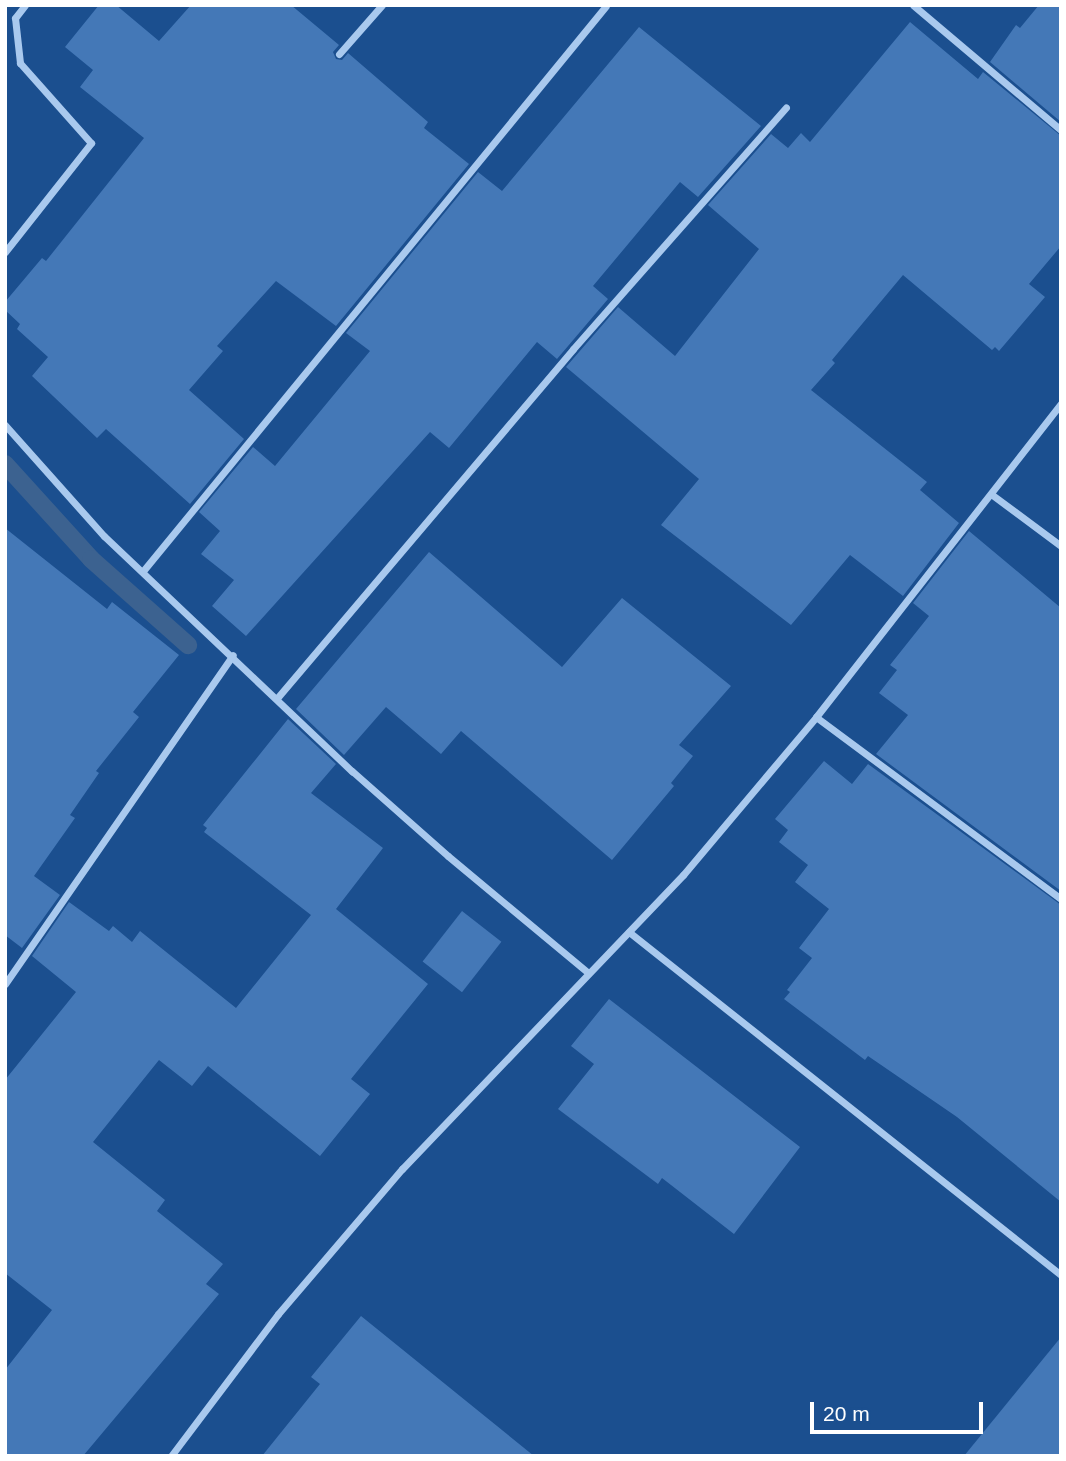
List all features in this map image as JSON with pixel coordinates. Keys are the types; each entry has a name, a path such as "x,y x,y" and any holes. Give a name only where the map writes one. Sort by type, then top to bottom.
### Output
{"street":[{"path":"5,252 91,143 20,63 15,18 25,5"},
{"path":"339,54 382,5"},
{"path":"913,5 1061,130"},
{"path":"143,571 606,6"},
{"path":"278,697 573,349 786,107"},
{"path":"171,1456 278,1314 402,1168 587,972 683,875 816,717 1061,403"},
{"path":"5,425 104,536 278,697 371,788 587,972"},
{"path":"991,494 1061,546"},
{"path":"5,984 233,655"},
{"path":"816,717 1061,899"},
{"path":"629,932 1061,1275"}],"building":[{"path":"99,5 116,5 159,41 191,5 291,5 339,45 333,52 336,59 342,60 348,53 428,122 424,128 469,164 336,326 276,281 217,346 223,351 189,390 244,439 190,504 106,429 97,438 32,376 48,357 17,329 20,324 5,310 5,302 42,258 46,261 144,138 80,87 93,70 65,47"},
{"path":"1039,5 1061,5 1061,122 990,62 1016,25 1020,28"},
{"path":"910,22 978,79 983,72 1061,136 1061,246 1029,284 1045,297 999,351 995,347 992,350 903,275 832,360 835,363 811,390 927,482 920,490 959,523 903,596 850,555 791,625 661,525 699,479 566,367 618,307 675,356 759,249 708,205 771,134 788,148 801,133 810,142"},
{"path":"639,27 761,126 698,197 680,182 593,286 608,299 557,359 537,342 449,448 430,432 246,636 212,606 234,580 201,554 220,531 199,512 253,447 275,466 370,351 346,333 478,172 502,191"},
{"path":"5,528 107,609 112,602 179,655 133,712 139,717 96,771 99,773 70,815 75,818 34,876 60,895 22,948 5,935"},
{"path":"969,531 1061,608 1061,891 876,754 908,715 879,693 897,670 890,665 929,616 913,603"},
{"path":"429,552 562,667 622,598 731,686 679,745 693,756 671,783 674,786 612,860 461,731 441,754 386,707 344,755 296,709"},
{"path":"288,719 336,764 311,793 383,848 336,909 428,984 351,1079 370,1094 320,1156 208,1066 192,1086 159,1060 93,1142 165,1200 157,1211 223,1264 206,1284 219,1294 83,1456 5,1456 5,1370 52,1310 5,1273 5,1080 76,992 32,956 69,902 109,931 113,926 132,942 140,931 236,1008 311,915 204,832 207,828 203,825"},
{"path":"824,761 852,784 868,764 1061,905 1061,1202 957,1117 868,1056 865,1060 784,999 790,992 787,990 812,958 799,948 829,909 795,882 808,865 779,842 788,830 775,819"},
{"path":"462,911 501,942 462,992 423,961"},
{"path":"609,999 800,1147 734,1234 662,1178 658,1184 558,1109 594,1064 571,1046"},
{"path":"361,1316 534,1456 262,1456 320,1384 311,1377"},
{"path":"1061,1337 1061,1456 964,1456"}],"waterway":[{"path":"5,464 91,559 188,645"}]}
